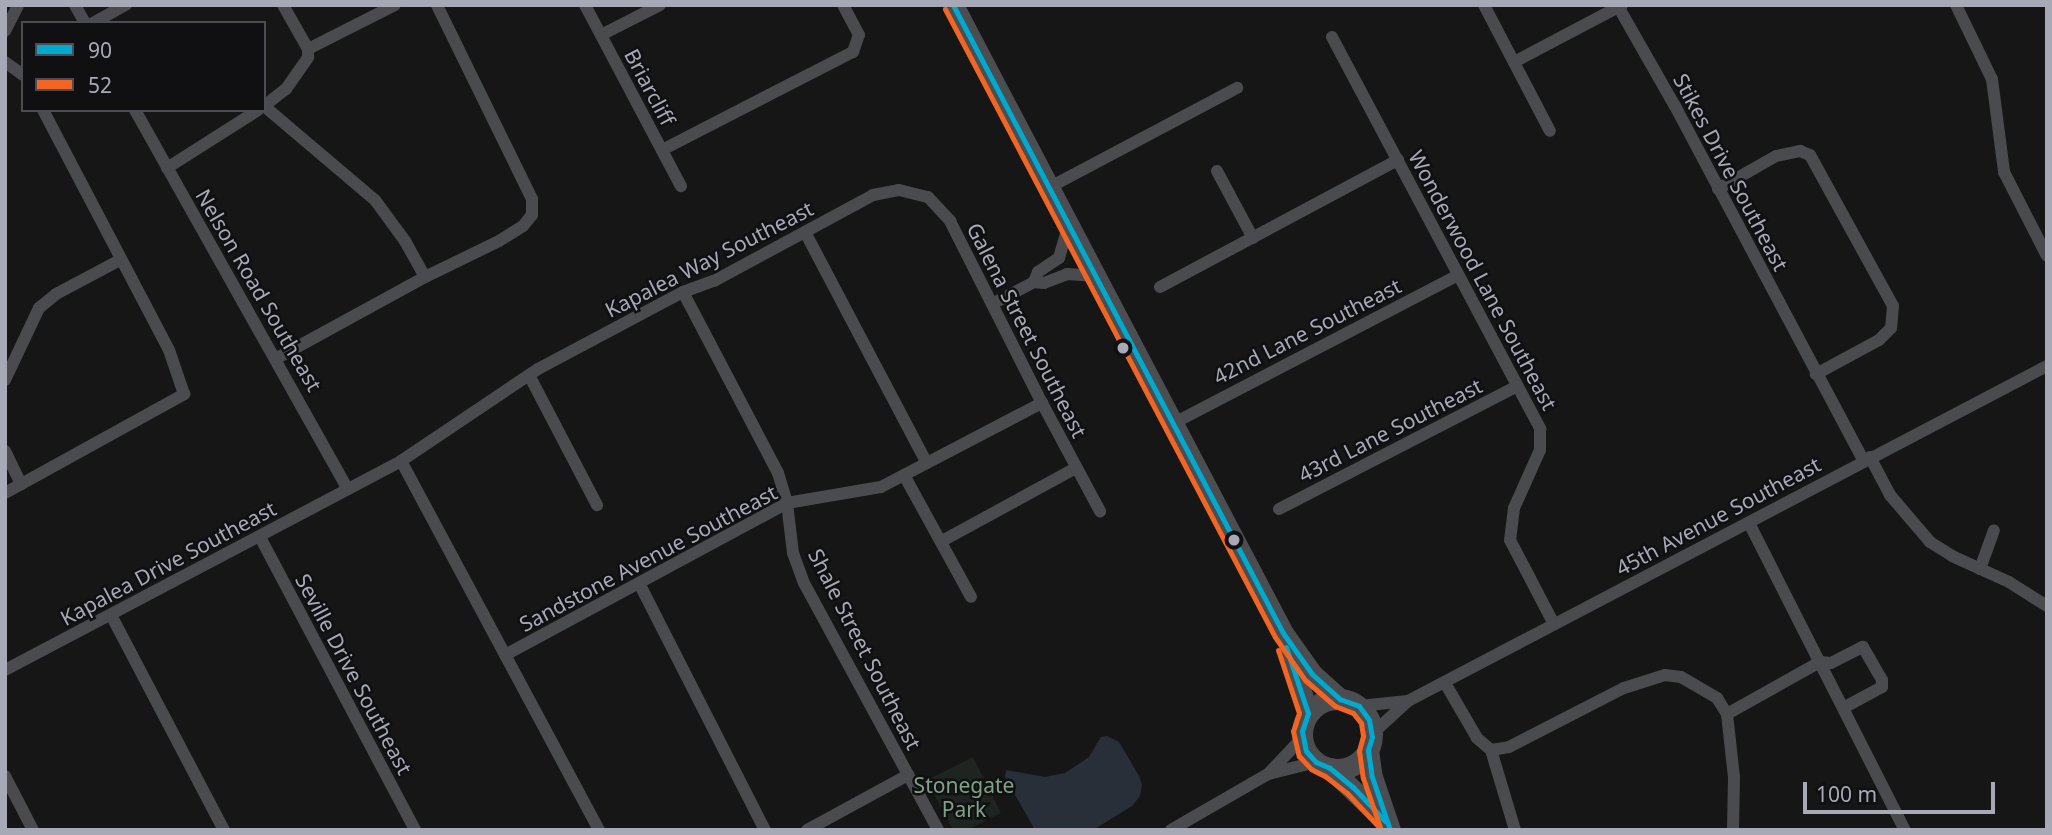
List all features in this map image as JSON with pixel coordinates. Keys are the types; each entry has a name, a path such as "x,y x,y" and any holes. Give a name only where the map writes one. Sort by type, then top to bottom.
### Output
{"main road":[{"path":"953,5 1283,633 1312,674 1369,720 1370,742 1388,826"},
{"path":"1283,633 1308,713 1301,738 1306,751 1388,826"},
{"path":"1308,713 1322,702 1350,702"},
{"path":"1323,765 1354,764 1370,742"}],"street":[{"path":"5,31 18,5"},
{"path":"75,5 84,21"},
{"path":"97,21 126,5"},
{"path":"283,5 308,49"},
{"path":"266,104 286,89 301,71 308,49 395,5"},
{"path":"275,359 425,277 499,241 523,226 533,215 532,199 437,5"},
{"name":"Briarcliff","path":"584,5 681,186"},
{"path":"601,35 660,5"},
{"path":"662,150 853,52 859,36 843,5"},
{"path":"1484,5 1550,131"},
{"path":"1956,5 1992,79 2004,172 2047,256"},
{"name":"Stikes Drive Southeast","path":"1514,62 1621,6 1816,374 1890,495 1917,530 1952,556 2009,582 2047,606"},
{"name":"Wonderwood Lane Southeast","path":"1332,37 1540,429 1541,443 1528,480 1514,508 1510,540 1554,624"},
{"path":"5,62 21,74"},
{"path":"1050,187 1237,88"},
{"path":"266,108 375,200 405,241 425,277"},
{"path":"5,492 184,394 169,350 44,112"},
{"name":"Nelson Road Southeast","path":"136,112 348,489"},
{"path":"167,168 255,112"},
{"path":"1718,189 1776,156 1800,151 1810,155 1893,306 1891,328 1880,340 1816,374"},
{"path":"1160,287 1398,160"},
{"path":"1217,171 1253,238"},
{"name":"Kapalea Way Southeast","path":"401,461 534,372 683,292 714,281 873,195 899,190"},
{"name":"Galena Street Southeast","path":"899,190 928,197 950,221 1100,511"},
{"path":"1034,282 1038,272 1059,258 1069,224"},
{"path":"804,232 927,463"},
{"path":"5,380 39,309 56,294 120,260"},
{"path":"992,304 1034,282 1044,283 1068,274 1097,276"},
{"name":"42nd Lane Southeast","path":"1174,423 1458,275"},
{"name":"Shale Street Southeast","path":"683,292 778,473 787,503 793,553 804,583 938,830"},
{"name":"45th Avenue Southeast","path":"1370,742 1408,701 2047,366"},
{"path":"534,372 597,505"},
{"name":"43rd Lane Southeast","path":"1279,509 1517,386"},
{"name":"Sandstone Avenue Southeast","path":"505,656 787,503 881,488 1042,403"},
{"path":"5,451 21,484"},
{"path":"401,461 599,830"},
{"name":"Kapalea Drive Southeast","path":"5,670 401,461"},
{"path":"942,541 1076,468"},
{"path":"904,475 971,597"},
{"path":"1749,523 1905,830"},
{"path":"1979,569 1994,530"},
{"name":"Seville Drive Southeast","path":"260,537 415,830"},
{"path":"639,583 765,830"},
{"path":"111,615 224,830"},
{"path":"1727,714 1820,662 1831,663 1863,648 1882,680 1882,687 1843,708"},
{"path":"1491,750 1509,747 1624,688 1665,675 1681,677 1717,698 1727,714 1734,777 1733,830"},
{"path":"1445,683 1477,738 1491,750 1515,830"},
{"name":"45th Avenue Southeast","path":"1350,702 1408,701"},
{"path":"1171,830 1268,774 1301,738"},
{"path":"1268,774 1323,765"},
{"path":"807,830 908,775"},
{"path":"5,776 33,830"}],"green space":[{"name":"Stonegate Park","path":"973,757 1001,813 967,830 953,830 927,780"}],"shaded area":[{"path":"1107,736 1119,742 1139,776 1142,785 1140,796 1132,806 1093,830 1035,830 1005,777 1006,770 1045,777 1065,773 1089,757 1101,737"}],"transit line":[{"name":"90","path":"953,5 1283,633 1312,674 1340,699 1359,706 1369,720 1372,737 1368,750 1372,777 1390,830"},
{"name":"52","path":"945,9 1275,637 1305,680 1335,706 1353,713 1361,723 1363,736 1359,751 1363,778 1381,830"},
{"name":"90","path":"1286,647 1308,713 1302,731 1306,751 1316,762 1330,768 1353,787 1385,821"},
{"name":"52","path":"1278,650 1299,713 1293,731 1299,756 1311,769 1347,793 1379,827"}]}
